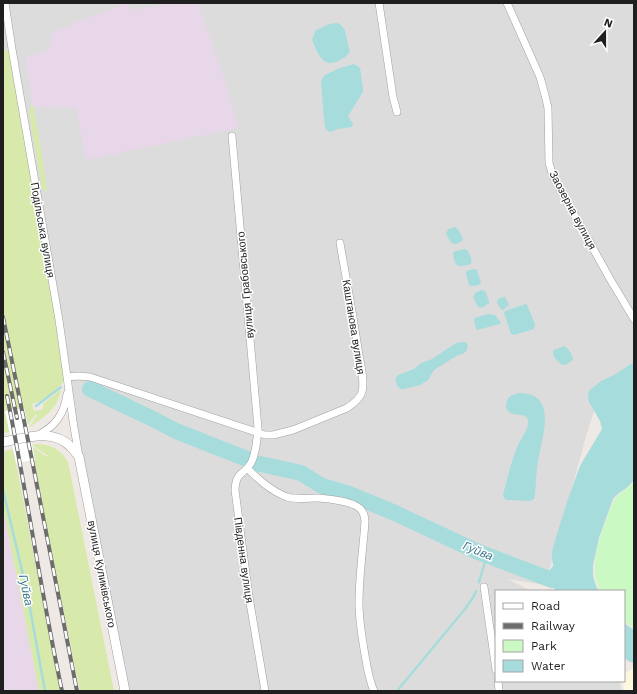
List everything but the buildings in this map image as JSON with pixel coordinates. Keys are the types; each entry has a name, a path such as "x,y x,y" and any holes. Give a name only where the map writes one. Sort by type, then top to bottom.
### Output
{"street":[{"name":"Подільська вулиця","path":"5,3 59,320 79,457"},
{"path":"379,3 392,90 397,112"},
{"name":"Заозерна вулиця","path":"507,3 540,77 545,95 548,108 548,163 553,176 634,319"},
{"name":"вулиця Грабовського","path":"232,136 258,434"},
{"name":"Каштанова вулиця","path":"67,377 78,376 90,378 258,434 269,436 293,430 348,408 360,397 362,387 361,366 340,243"},
{"path":"36,436 52,426 61,414 65,406 68,386"},
{"name":"Південна вулиця","path":"258,434 251,463 237,478 236,494 249,597 265,691"},
{"path":"3,442 36,436 51,436 72,447 79,457"},
{"name":"вулиця Куликівського","path":"79,457 125,691"},
{"path":"247,468 266,486 288,497 300,499 317,498 338,500 352,504 362,510 364,514 364,522 359,589 359,616 365,655 374,691"},
{"path":"484,587 495,663"}],"shaded area":[{"path":"3,3 634,3 634,372 600,393 587,433 549,571 539,584 508,579 529,590 495,590 495,682 620,682 621,691 125,691 79,457 77,421 67,377 12,49 3,51"},
{"path":"127,3 130,10 173,3 198,3 223,75 239,128 86,160 76,108 33,107 25,56 45,52 52,42 51,32"},
{"path":"3,507 39,691 3,691"},
{"path":"634,669 634,691 624,691 623,682 625,682 625,673"}],"green space":[{"path":"12,49 67,377 52,393 42,400 32,404 34,411 42,410 43,404 61,389 60,396 50,412 29,428 37,415 36,414 28,425 24,408 5,411 10,432 3,433 3,51"},
{"path":"33,105 47,191 44,191 42,188 29,113 30,108"},
{"path":"38,444 56,449 68,462 114,691 80,691 33,460 35,460 33,447 47,457 48,456 32,445"},
{"path":"13,449 60,691 39,691 3,507 3,452"},
{"path":"634,481 634,628 625,622 625,590 601,590 595,573 598,545 614,500"}],"water":[{"path":"337,23 343,27 345,31 350,51 346,56 338,61 328,63 318,54 312,40 316,30 330,24"},
{"path":"354,64 360,68 363,92 348,116 353,124 352,127 330,132 325,128 321,81 325,75 340,68"},
{"path":"455,227 458,229 463,239 459,243 454,244 446,234 448,229"},
{"path":"466,249 471,258 471,264 458,266 455,262 453,253 455,251"},
{"path":"468,270 477,270 481,283 470,286 466,272"},
{"path":"481,290 485,291 489,301 489,303 482,308 478,307 473,297 475,293"},
{"path":"505,297 509,305 503,310 497,303 498,299"},
{"path":"526,304 535,324 534,329 514,335 511,334 504,313 505,311"},
{"path":"488,314 495,315 501,323 477,330 474,320 475,318"},
{"path":"456,343 467,343 466,351 434,370 428,380 420,385 404,389 398,387 395,379 398,375 414,369 421,363 432,359"},
{"path":"564,346 570,352 573,360 564,365 554,357 553,351"},
{"path":"634,362 634,479 630,485 613,499 599,538 593,565 593,576 598,590 555,590 552,586 554,568 552,552 557,534 580,466 602,429 600,421 589,402 588,393 601,381 614,375"},
{"path":"519,393 531,395 539,400 544,408 544,429 537,465 535,495 534,499 530,501 507,500 503,495 514,456 527,429 528,423 526,417 511,413 506,407 506,402 509,398"},
{"path":"625,624 634,630 634,663 625,658"}],"pier":[{"path":"24,408 35,460 16,463 5,411"}],"waterway":[{"path":"36,406 61,387"},
{"name":"Гуйва","path":"90,389 176,431 247,459"},
{"name":"Гуйва","path":"256,463 301,473 322,486 349,494 395,513 476,551 552,580 565,564"},
{"name":"Гуйва","path":"3,490 27,592 45,691"},
{"path":"479,582 487,555"},
{"path":"397,691 465,609 476,591"}],"railway":[{"path":"3,317 77,691"},
{"path":"3,352 17,418"},
{"path":"7,396 62,691"}]}
